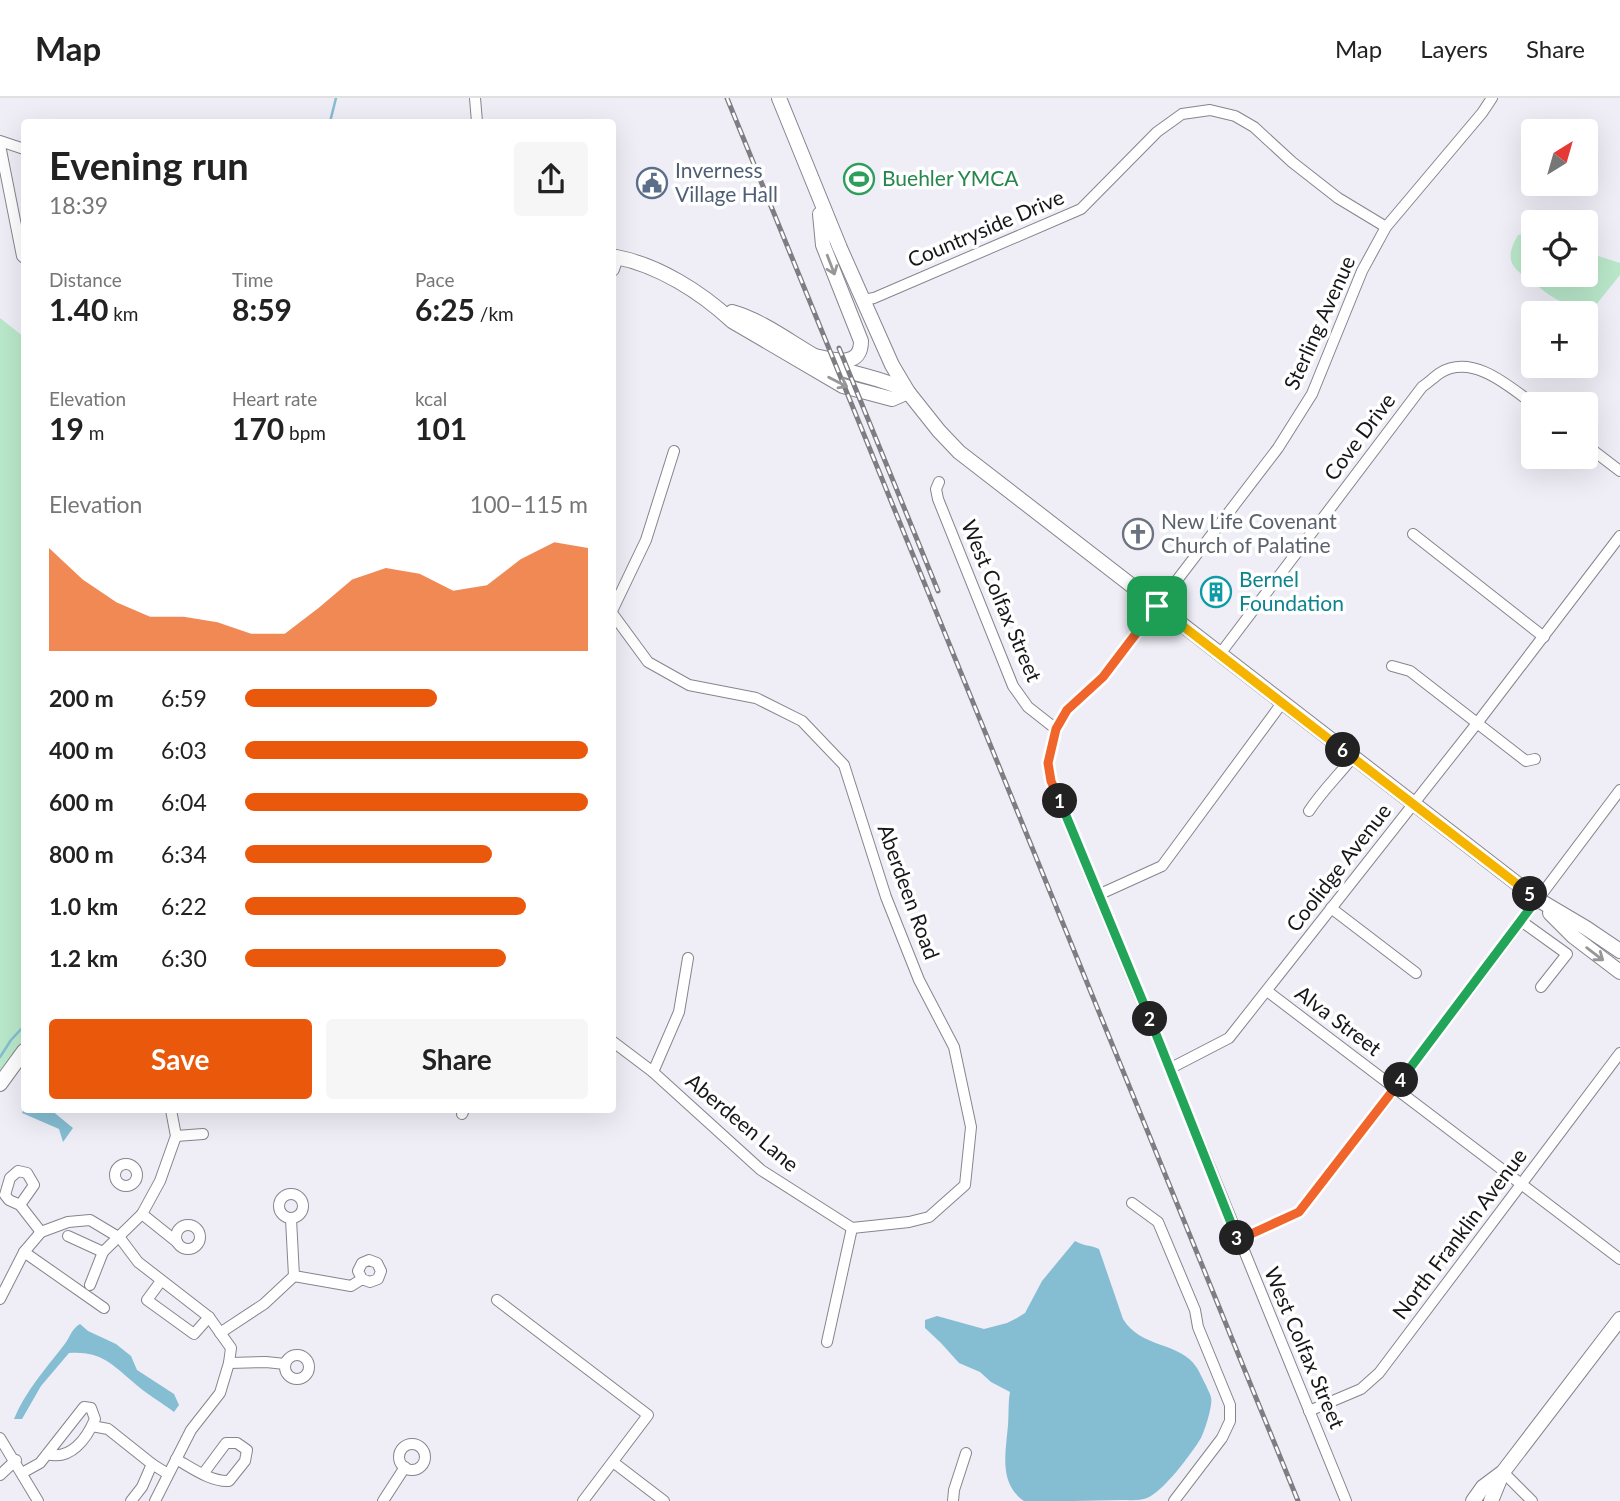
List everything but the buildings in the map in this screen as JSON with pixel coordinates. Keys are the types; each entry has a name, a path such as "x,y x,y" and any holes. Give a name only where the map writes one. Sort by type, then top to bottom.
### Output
{"main road":[{"path":"779,98 819,198 892,365 908,392 959,452 1537,899 1620,951"},
{"path":"815,356 845,362 855,357 861,349 861,341 823,245 819,198"},
{"path":"616,261 654,269 718,308 732,321 843,386 892,399 908,392"},
{"path":"718,308 736,313 815,356 849,371 890,381 908,392"},
{"path":"1537,899 1574,937 1620,972"},
{"path":"0,1084 21,1055"},
{"path":"1491,1501 1503,1472 1620,1319"},
{"path":"1473,1501 1483,1487 1503,1472"}],"street":[{"path":"475,98 477,119"},
{"path":"1211,98 1210,110 1235,116 1254,127 1292,162 1338,198 1386,228"},
{"name":"Sterling Avenue","path":"1056,729 1067,710 1103,677 1278,449 1312,394 1362,271 1386,228 1492,98"},
{"name":"Countryside Drive","path":"863,300 874,298 1081,209 1157,132 1182,114 1210,110"},
{"path":"21,148 0,143 21,251"},
{"name":"Cove Drive","path":"1220,654 1422,387 1442,372 1461,367 1487,372 1521,395"},
{"path":"616,604 646,540 674,451"},
{"path":"1598,454 1620,471"},
{"name":"West Colfax Street","path":"939,482 936,489 938,499 1013,686 1028,706 1056,729 1048,763 1051,781 1171,1068 1238,1240 1346,1501"},
{"path":"1413,534 1544,636"},
{"name":"Coolidge Avenue","path":"1171,1068 1229,1038 1478,722 1620,536"},
{"name":"Aberdeen Road","path":"616,618 648,662 689,685 756,698 802,721 844,765 891,909 919,980 954,1047 971,1127 965,1185 929,1217 909,1222 852,1228"},
{"path":"1392,666 1410,671 1478,722 1514,754 1526,761 1535,759"},
{"path":"1098,895 1162,866 1282,704"},
{"path":"1309,811 1353,757"},
{"path":"1238,1240 1299,1212 1620,790"},
{"path":"1331,908 1416,973"},
{"path":"1521,921 1567,954 1541,987"},
{"path":"653,1072 679,1012 688,958"},
{"name":"Alva Street","path":"1267,991 1620,1259"},
{"name":"Aberdeen Lane","path":"616,1044 653,1072 761,1170 852,1228"},
{"name":"North Franklin Avenue","path":"1309,1411 1361,1389 1379,1373 1620,1053"},
{"path":"90,1285 103,1252 142,1214 160,1181 176,1136 172,1113"},
{"path":"176,1136 203,1135"},
{"path":"138,1177 160,1181"},
{"path":"1132,1203 1158,1222 1195,1310 1198,1326 1230,1405 1230,1421 1222,1438 1174,1501"},
{"path":"20,1205 41,1232"},
{"path":"142,1214 177,1242"},
{"path":"220,1333 264,1304 294,1276 291,1219"},
{"path":"0,1299 24,1252 41,1232 68,1222 90,1220 120,1238 138,1262 188,1298 209,1317 231,1349 229,1363 220,1393 191,1430 155,1501"},
{"path":"827,1342 852,1228"},
{"path":"68,1236 103,1252"},
{"path":"24,1252 104,1308"},
{"path":"294,1276 351,1286 362,1279"},
{"path":"161,1281 147,1300 194,1334 209,1317"},
{"path":"497,1300 648,1415 583,1501"},
{"path":"229,1363 285,1364"},
{"path":"22,1473 40,1462 84,1407 91,1408 95,1419 78,1447 64,1454 47,1454"},
{"path":"92,1426 108,1429 168,1474"},
{"path":"0,1437 38,1501"},
{"path":"953,1501 954,1489 966,1453"},
{"path":"176,1459 203,1474"},
{"path":"0,1475 16,1460"},
{"path":"613,1462 664,1501"},
{"path":"131,1501 142,1487 152,1464"},
{"path":"383,1501 405,1468"},
{"path":"1503,1472 1532,1501"}],"green space":[{"path":"1521,234 1521,274 1511,258 1513,244"},
{"path":"1598,256 1620,263 1620,275 1598,302 1562,301 1539,287 1598,287"},
{"path":"0,318 21,335 21,1044 0,1072"}],"water":[{"path":"22,1113 55,1113 73,1128 63,1142 59,1129"},
{"path":"1075,1241 1099,1249 1123,1319 1131,1329 1140,1336 1190,1359 1211,1397 1206,1424 1197,1445 1169,1480 1144,1499 1024,1501 1016,1494 1007,1476 1005,1456 1010,1392 991,1382 980,1372 959,1363 925,1328 925,1320 937,1316 984,1329 1017,1318 1025,1313 1042,1281"},
{"path":"80,1324 88,1331 116,1344 131,1356 137,1370 174,1394 179,1405 174,1412 97,1356 69,1353 41,1386 22,1419 14,1419 43,1371"}],"waterway":[{"path":"331,119 336,98"},
{"path":"0,1057 21,1029"}],"railway":[{"path":"727,98 1298,1501"},
{"path":"839,348 938,591"}],"place":[{"name":"Buehler YMCA","path":"859,179"},
{"name":"Inverness Village Hall","path":"652,183"},
{"name":"New Life Covenant Church of Palatine","path":"1138,534"},
{"name":"Bernel Foundation","path":"1216,592"}],"route":[{"path":"1157,606 1537,899 1299,1212 1238,1240 1171,1068 1051,781 1048,763 1056,729 1067,710 1103,677 1157,606"}]}
